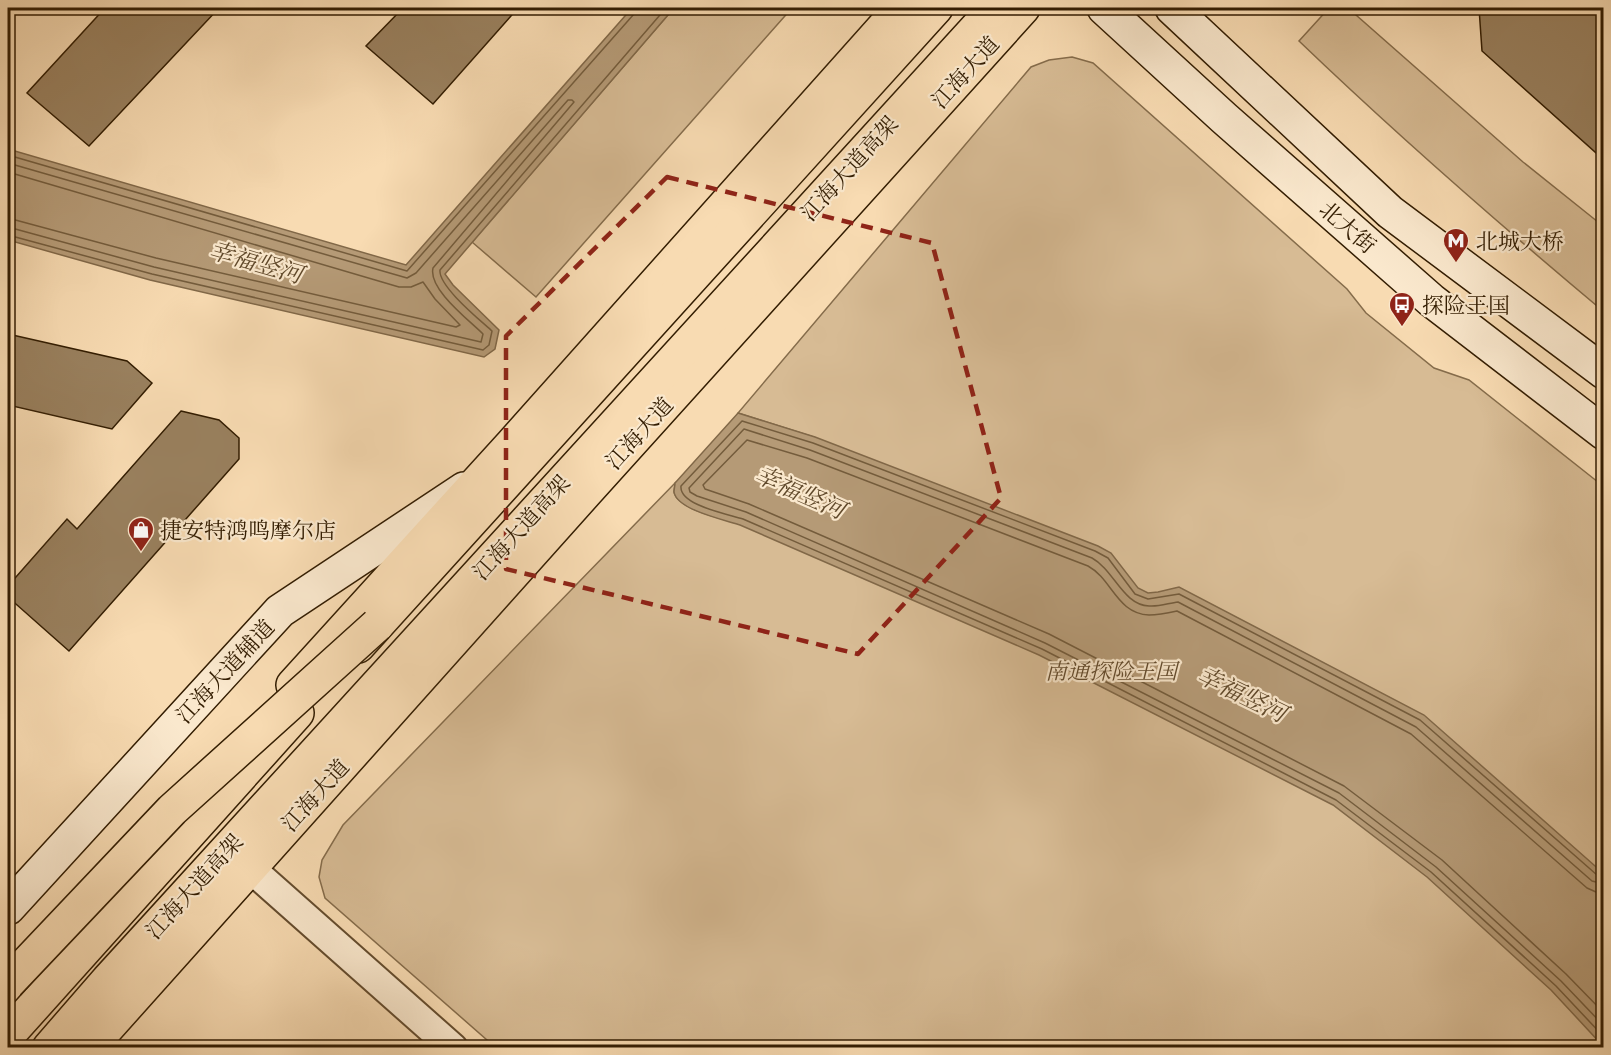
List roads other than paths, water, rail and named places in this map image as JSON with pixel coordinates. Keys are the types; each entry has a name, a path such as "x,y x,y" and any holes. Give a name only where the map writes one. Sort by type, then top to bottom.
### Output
{"main road":[{"path":"8,1000 901,8"},
{"name":"江海大道高架","path":"8,1035 376,625 936,8"},
{"name":"江海大道高架","path":"49,1047 995,8"},
{"name":"江海大道","path":"88,1047 1023,8"},
{"name":"北大街","path":"1104,8 1224,118 1431,300 1604,433"},
{"name":"北大街","path":"1172,8 1390,212 1604,372"},
{"name":"江海大道辅道","path":"8,908 280,611 480,478"},
{"path":"8,983 172,810 376,625"}],"street":[{"path":"250,868 453,1047"}],"water":[{"name":"幸福竖河","path":"632,8 674,8 445,274 453,285 499,330 495,349 484,357 150,280 8,240 8,149 406,265"},
{"name":"幸福竖河","path":"738,413 815,437 1098,546 1111,553 1138,588 1148,593 1179,587 1424,715 1603,873 1603,1046 1551,990 1427,877 1333,805 1039,655 740,525 702,513 683,504 674,492 675,483"}],"place":[{"name":"北城大桥","path":"1456,264"},
{"name":"探险王国","path":"1402,328"},
{"name":"捷安特鸿鸣摩尔店","path":"141,553"}],"park label":[{"name":"南通探险王国","path":"1111,671"}]}
